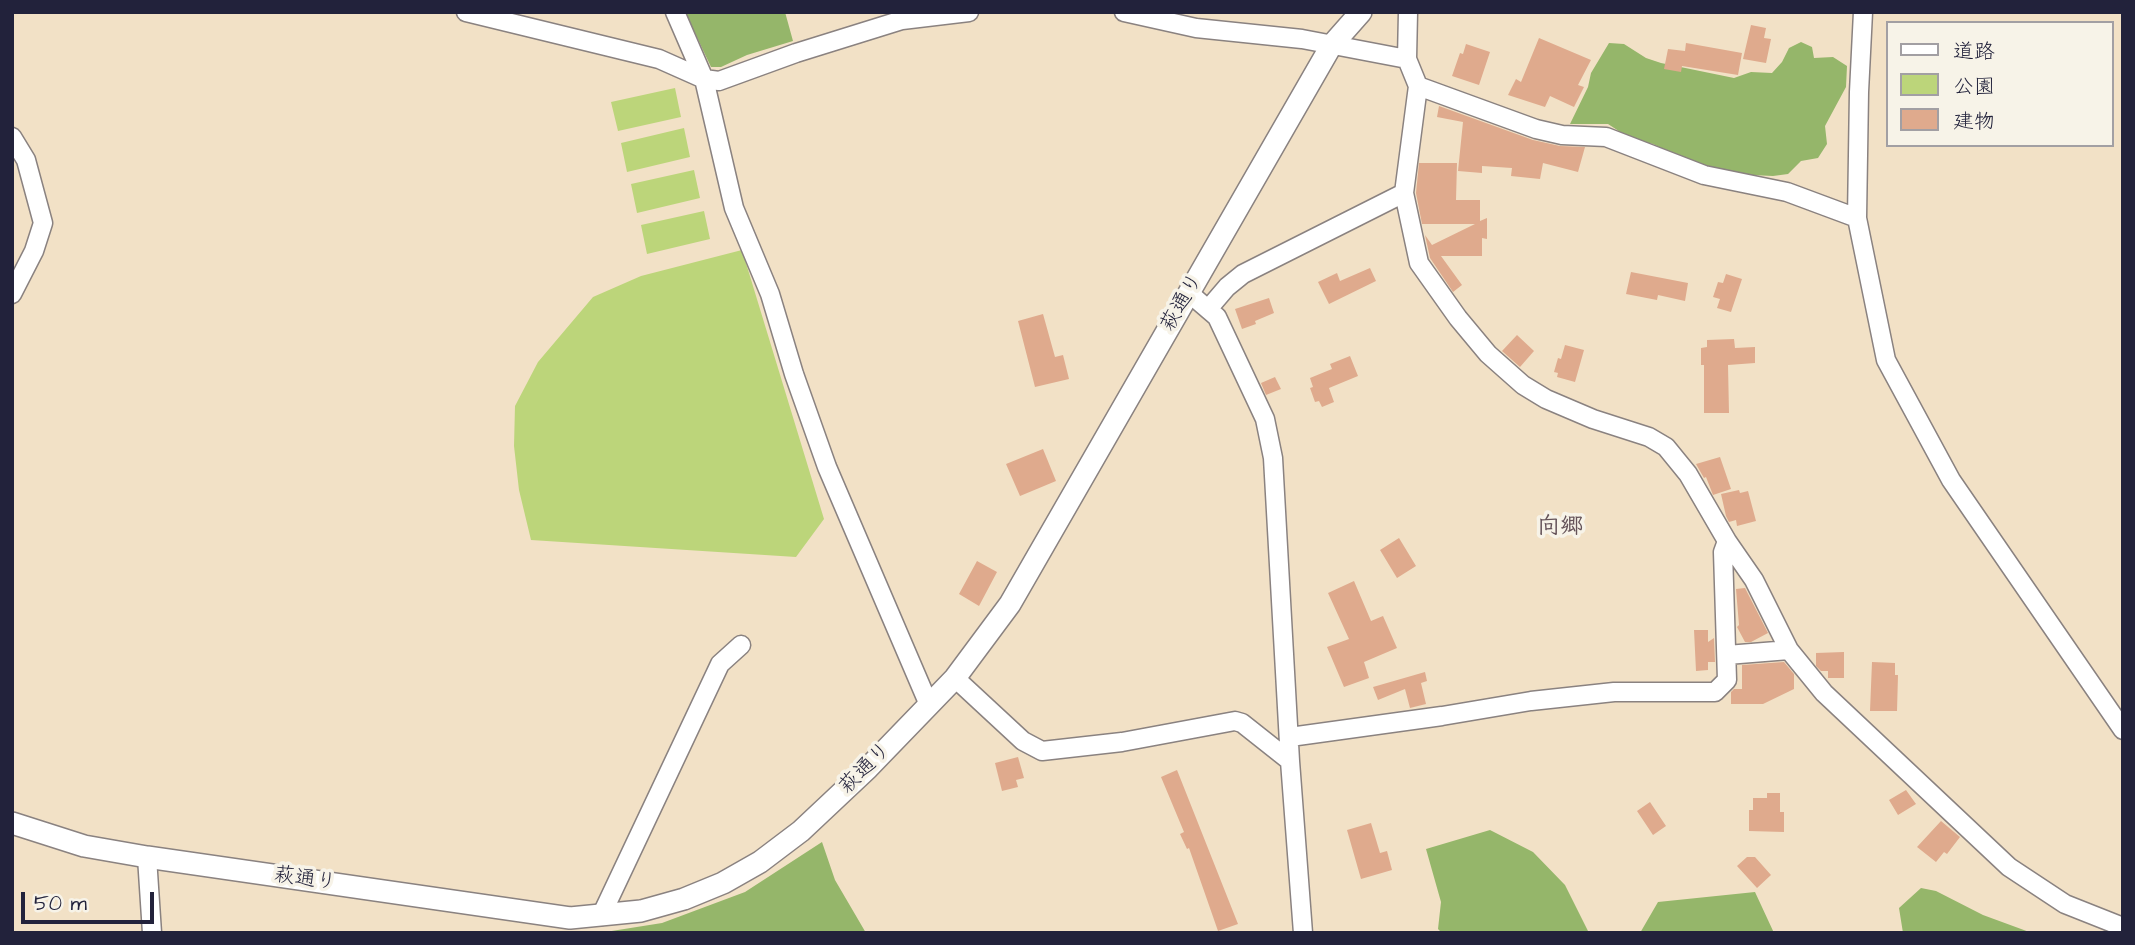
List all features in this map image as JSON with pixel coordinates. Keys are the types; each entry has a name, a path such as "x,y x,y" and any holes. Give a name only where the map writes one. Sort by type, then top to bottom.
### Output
{"street":[{"path":"466,12 659,59 704,79 719,81 796,53 902,20 969,12"},
{"path":"675,12 704,79 734,208 770,294 794,374 827,467 929,705"},
{"path":"1124,12 1196,28 1302,39 1407,59"},
{"name":"萩通り","path":"12,823 84,846 147,857 570,918 641,911 684,900 723,883 760,862 801,831 868,768 955,678 1010,604 1331,46 1361,12"},
{"path":"1408,12 1407,59 1418,86 1410,129 1404,193 1419,263 1458,318 1488,354 1523,385 1546,399 1593,419 1650,437 1666,447 1688,474 1727,541 1754,580 1789,650 1824,693 2010,867 2065,904 2123,926"},
{"path":"1864,12 1859,92 1857,218 1886,360 1951,480 2123,730"},
{"path":"1418,86 1536,129 1562,135 1606,137 1704,175 1787,192 1857,218"},
{"path":"12,137 26,160 43,223 34,251 12,293"},
{"path":"1209,308 1227,287 1260,263 1404,193"},
{"path":"1189,293 1217,317 1265,419 1273,458 1290,761 1303,933"},
{"path":"1290,737 1531,701 1614,692 1715,692 1727,680 1723,552 1727,541"},
{"path":"601,916 720,664 741,645"},
{"path":"1727,655 1789,650"},
{"path":"955,678 1023,741 1042,751 1122,742 1235,721 1242,723 1290,761"},
{"path":"147,857 152,933"}],"green space":[{"path":"685,12 785,12 793,41 747,55 721,67 711,67"},
{"path":"1801,42 1812,47 1814,58 1833,57 1847,66 1846,87 1825,126 1827,144 1818,158 1801,161 1788,174 1731,174 1697,166 1653,144 1631,139 1608,124 1570,124 1588,87 1591,73 1609,43 1624,44 1646,58 1661,63 1734,78 1751,72 1772,73 1789,48"},
{"path":"675,88 681,117 618,131 611,102"},
{"path":"684,128 690,157 627,172 621,143"},
{"path":"694,170 700,198 637,213 631,184"},
{"path":"704,211 710,239 647,254 641,225"},
{"path":"742,250 824,519 796,557 531,540 519,490 514,446 515,406 538,362 593,297 641,276"},
{"path":"1490,830 1533,852 1565,885 1589,933 1442,933 1438,929 1441,902 1426,849"},
{"path":"822,842 835,880 866,933 599,933 662,923 745,892"},
{"path":"1921,888 1936,891 1983,915 2032,933 1903,933 1899,908"},
{"path":"1755,892 1774,933 1640,933 1658,902"}],"building":[{"path":"1751,25 1766,28 1764,38 1771,39 1766,63 1743,59"},
{"path":"1539,38 1591,60 1578,85 1584,87 1574,107 1550,96 1545,107 1508,95 1516,79 1521,82"},
{"path":"1686,43 1742,53 1738,75 1682,66 1681,72 1664,69 1668,49 1685,51"},
{"path":"1466,44 1490,52 1479,85 1452,76"},
{"path":"1439,106 1533,140 1560,146 1585,147 1578,172 1543,163 1540,179 1511,176 1512,168 1482,166 1482,173 1458,171 1463,122 1437,117"},
{"path":"1419,163 1457,163 1456,200 1480,200 1480,221 1487,218 1487,239 1482,238 1482,256 1441,256 1462,285 1453,292 1430,258 1425,235 1432,245 1475,224 1422,224 1416,193"},
{"path":"1370,268 1376,281 1329,304 1318,282 1337,273 1340,281"},
{"path":"1631,272 1688,283 1685,301 1658,295 1657,300 1626,294"},
{"path":"1726,274 1742,279 1731,312 1717,308 1720,299 1713,297 1718,282 1723,283"},
{"path":"1269,298 1274,313 1242,329 1235,309"},
{"path":"1043,314 1055,357 1063,355 1069,379 1035,387 1018,321"},
{"path":"1517,335 1534,351 1520,367 1502,351"},
{"path":"1734,339 1735,348 1755,347 1755,363 1728,365 1729,413 1704,413 1704,365 1701,365 1701,348 1707,347 1707,340"},
{"path":"1565,345 1584,350 1575,382 1557,377 1558,373 1554,372"},
{"path":"1350,356 1358,376 1329,388 1334,402 1322,407 1319,401 1315,402 1310,378 1332,369 1330,364"},
{"path":"1275,377 1281,389 1266,395 1261,383"},
{"path":"1043,449 1056,481 1020,496 1006,464"},
{"path":"1720,457 1731,489 1713,495 1706,477 1704,478 1696,464"},
{"path":"1739,490 1740,493 1748,491 1756,521 1737,526 1736,520 1729,522 1726,516 1721,494"},
{"path":"1399,538 1416,566 1397,578 1380,550"},
{"path":"977,561 997,572 979,606 959,594"},
{"path":"1354,581 1371,621 1383,616 1397,648 1364,662 1369,678 1344,687 1327,647 1349,639 1328,593"},
{"path":"1745,588 1768,633 1751,642 1745,642 1737,627 1736,589"},
{"path":"1694,630 1708,630 1708,642 1714,638 1715,662 1708,662 1708,670 1696,671"},
{"path":"1844,652 1844,678 1828,678 1828,671 1821,671 1816,666 1816,653"},
{"path":"1784,662 1794,674 1794,689 1763,704 1731,704 1731,692 1734,689 1742,689 1742,665"},
{"path":"1872,662 1895,663 1895,675 1898,675 1897,711 1870,711"},
{"path":"1425,672 1427,681 1421,683 1426,704 1410,708 1405,689 1378,700 1373,687"},
{"path":"1018,757 1024,778 1016,780 1018,787 1002,791 995,763"},
{"path":"1177,770 1238,924 1218,931 1189,848 1187,849 1180,834 1184,832 1161,777"},
{"path":"1906,790 1916,804 1898,815 1889,800"},
{"path":"1767,793 1780,793 1784,832 1749,831 1749,810 1753,810 1753,798 1767,798"},
{"path":"1650,802 1666,826 1653,835 1637,811"},
{"path":"1941,821 1960,837 1947,854 1944,852 1936,862 1917,847"},
{"path":"1371,823 1380,853 1387,851 1392,870 1361,879 1347,830"},
{"path":"1747,857 1755,857 1771,875 1757,888 1737,866"}],"district":[{"name":"向郷","path":"1560,528"}]}
